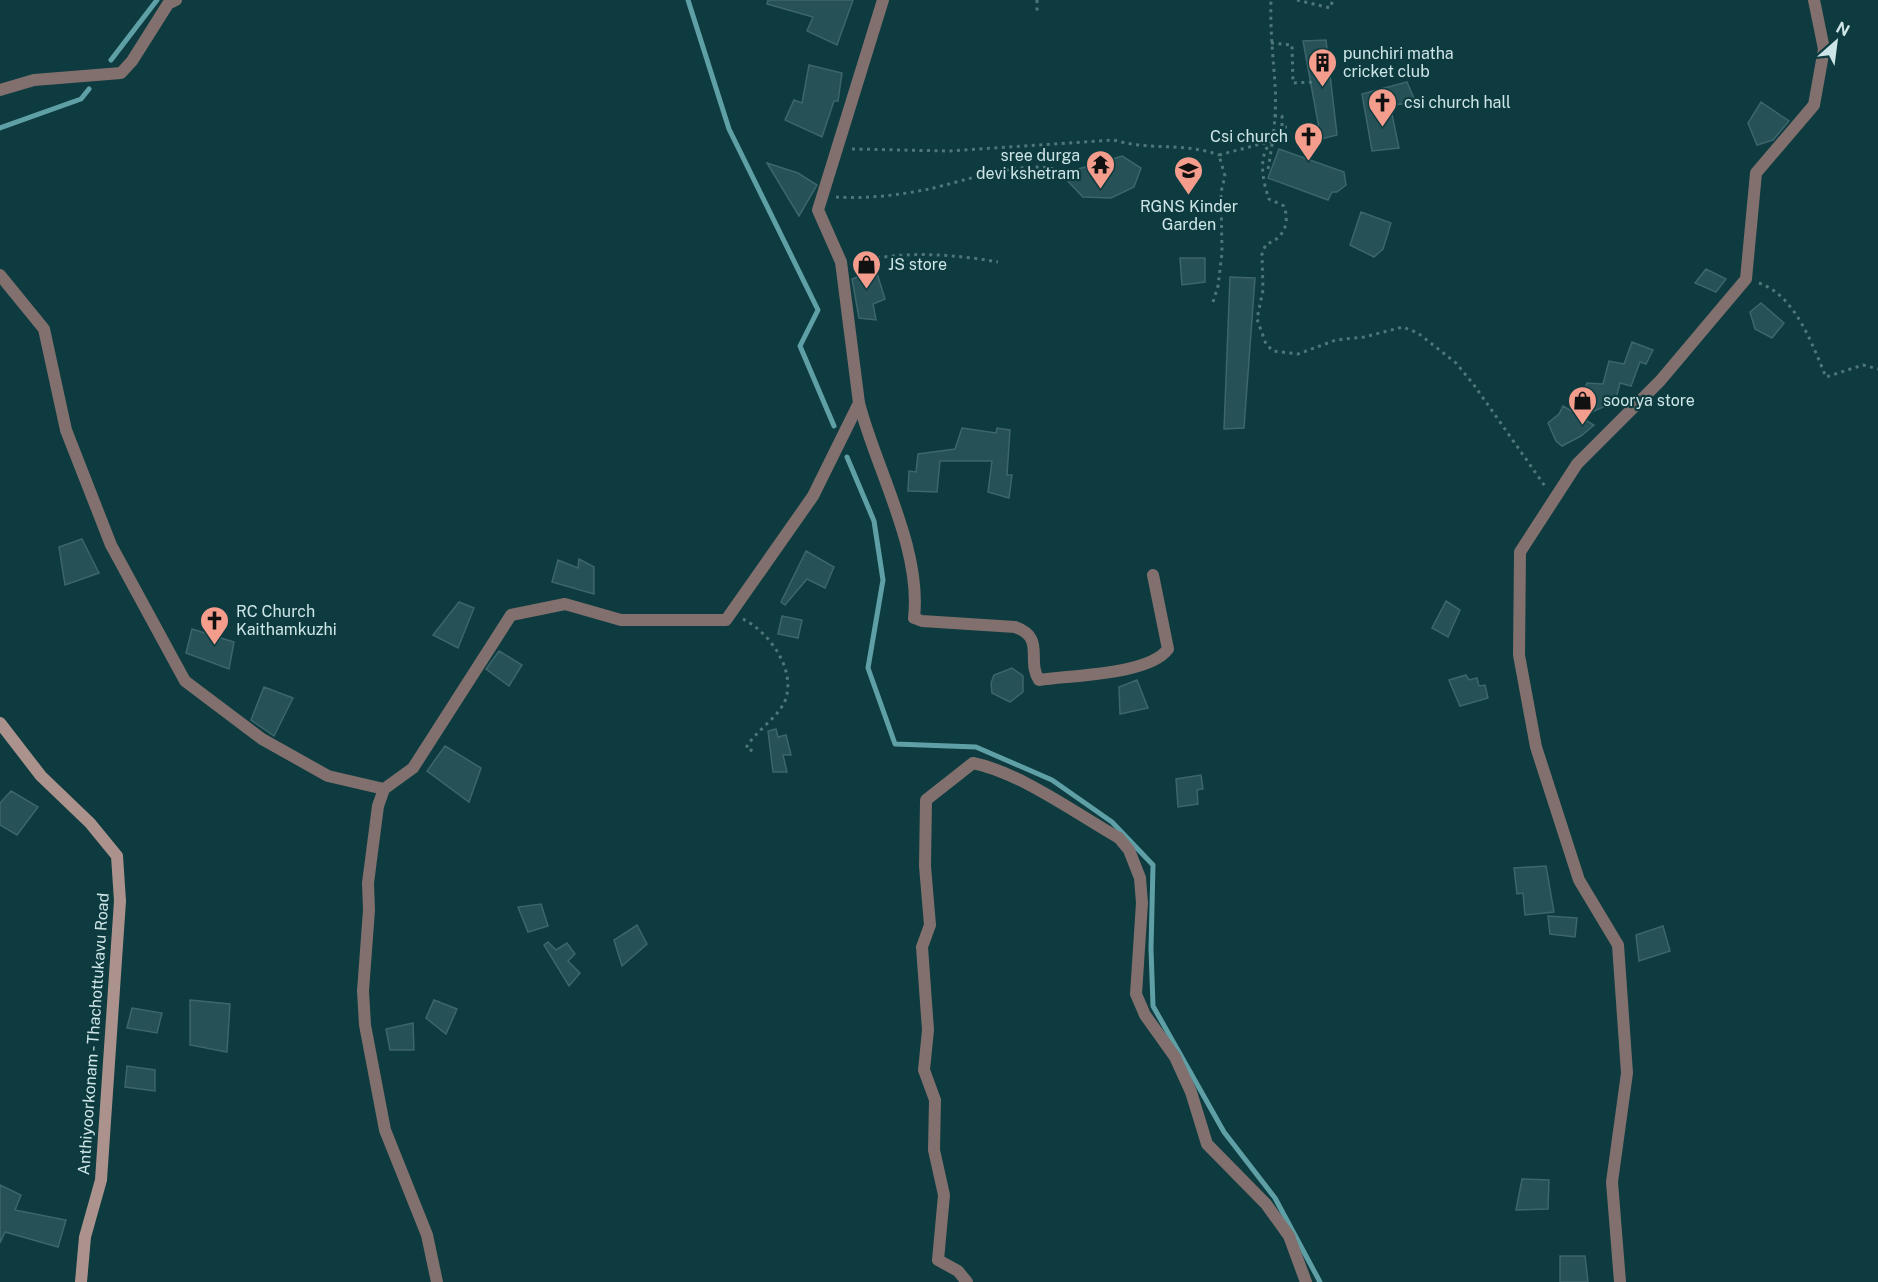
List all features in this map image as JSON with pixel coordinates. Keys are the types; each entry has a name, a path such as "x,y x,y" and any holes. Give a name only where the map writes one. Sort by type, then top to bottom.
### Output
{"main road":[{"name":"Anthiyoorkonam - Thachottukavu Road","path":"0,723 41,776 90,823 117,856 120,901 101,1180 85,1237 81,1282"}],"street":[{"path":"0,90 34,80 121,73 132,61 168,4 176,0"},
{"path":"883,0 818,210 841,267 859,403 869,442 899,516 911,567 914,618 922,621 1015,627 1025,630 1035,650 1035,674 1039,680 1140,668 1164,655 1168,649 1153,575"},
{"path":"1620,1282 1612,1182 1627,1073 1618,945 1579,880 1536,747 1519,655 1520,552 1577,464 1660,381 1746,279 1756,173 1814,105 1824,49 1814,0"},
{"path":"0,275 44,329 66,430 111,545 185,681 262,739 328,776 384,789"},
{"path":"436,1282 427,1235 385,1130 364,1025 363,991 369,910 368,883 375,825 384,789 413,768 512,615 565,604 621,620 726,620 813,496 859,403"},
{"path":"967,1282 958,1271 938,1260 944,1195 934,1150 934,1100 924,1070 928,1030 922,947 930,925 925,866 926,800 973,763 993,767 1037,791 1119,838 1129,850 1141,886 1136,994 1145,1015 1176,1057 1191,1092 1207,1144 1266,1204 1289,1236 1306,1282"}],"path":[{"path":"1037,0 1038,13"},
{"path":"1268,169 1275,84 1271,43 1271,0"},
{"path":"1297,0 1330,8 1333,0"},
{"path":"1271,43 1292,45 1293,83 1314,82"},
{"path":"1274,116 1282,116 1282,127 1287,127"},
{"path":"855,149 950,151 1113,140 1135,147 1200,148 1219,155 1272,141"},
{"path":"1272,141 1266,147 1263,177 1269,199 1284,206 1287,212 1285,230 1276,240 1266,244 1262,254 1263,290 1257,319 1266,344 1273,351 1298,354 1336,340 1364,337 1403,327 1418,333 1442,350 1474,385 1503,423 1539,482 1556,498"},
{"path":"1213,302 1218,286 1222,253 1221,192 1225,176 1219,155"},
{"path":"823,195 859,198 909,192 976,176 1039,166 1061,171"},
{"path":"841,267 872,258 914,255 967,256 998,262"},
{"path":"1746,279 1774,288 1788,301 1811,342 1826,377 1863,364 1878,369"},
{"path":"731,613 752,624 770,639 783,665 788,687 784,701 775,715 746,748 755,752"}],"building":[{"path":"768,0 853,0 837,45 807,31 813,17 767,4"},
{"name":"punchiri matha cricket club","path":"1326,40 1337,135 1321,139 1303,41"},
{"path":"809,65 842,73 838,101 834,101 822,137 785,120 794,100 802,103"},
{"path":"1407,82 1416,103 1390,105 1399,148 1372,151 1362,94"},
{"path":"1761,102 1789,121 1773,140 1757,145 1748,123"},
{"path":"1279,149 1344,172 1346,185 1337,192 1332,192 1328,200 1268,178"},
{"path":"1122,156 1141,168 1134,187 1111,198 1083,197 1061,174"},
{"path":"767,163 798,173 817,185 799,216"},
{"path":"1361,212 1391,223 1383,249 1374,257 1350,245"},
{"path":"1180,258 1205,258 1205,282 1182,285"},
{"path":"1706,269 1726,279 1716,292 1695,283"},
{"name":"JS store","path":"876,270 885,299 873,304 876,320 859,318 852,279"},
{"path":"1230,277 1255,278 1244,428 1224,429"},
{"path":"1761,303 1784,323 1772,338 1755,329 1750,312"},
{"path":"1632,342 1653,350 1646,364 1640,362 1631,386 1620,383 1615,402 1580,417 1594,425 1581,436 1562,446 1556,441 1548,423 1559,414 1563,406 1575,413 1587,383 1603,384 1609,361 1624,364"},
{"path":"962,428 996,433 997,428 1010,430 1007,475 1012,475 1009,498 988,492 992,461 940,461 937,492 908,491 909,471 916,472 918,454 955,449"},
{"path":"82,539 99,573 65,585 59,547"},
{"path":"806,551 834,567 825,588 807,579 785,605 781,602"},
{"path":"579,559 594,567 594,594 552,582 558,560 578,568"},
{"path":"1446,601 1460,610 1448,637 1432,628"},
{"path":"459,602 474,608 458,648 433,635"},
{"path":"782,616 802,620 798,638 778,634"},
{"path":"192,629 234,642 229,669 186,653"},
{"path":"499,651 522,665 509,686 486,669"},
{"path":"1012,668 1023,676 1023,692 1010,702 992,693 991,683 994,675"},
{"path":"1466,675 1469,680 1477,678 1479,686 1485,685 1488,698 1460,706 1449,680"},
{"path":"1137,680 1148,708 1120,714 1119,687"},
{"path":"264,687 293,698 274,736 251,720"},
{"path":"776,729 778,737 786,735 791,755 783,755 787,772 773,772 768,731"},
{"path":"445,746 481,768 469,802 427,771"},
{"path":"1201,775 1203,789 1197,790 1198,804 1178,807 1176,779"},
{"path":"11,791 38,807 17,835 0,825 0,803"},
{"path":"1546,866 1554,912 1525,915 1523,893 1517,894 1514,868"},
{"path":"541,904 548,926 528,932 518,907"},
{"path":"1548,916 1577,918 1575,937 1550,934"},
{"path":"637,925 647,944 622,966 614,940"},
{"path":"1663,926 1670,951 1639,961 1636,935"},
{"path":"548,942 556,950 567,943 575,954 568,961 580,973 569,986 544,945"},
{"path":"190,1000 230,1004 227,1052 190,1045"},
{"path":"434,1000 457,1009 446,1034 426,1018"},
{"path":"132,1008 162,1013 157,1033 127,1028"},
{"path":"413,1023 414,1050 390,1050 386,1029"},
{"path":"127,1066 155,1070 155,1091 125,1087"},
{"path":"1522,1179 1549,1180 1548,1209 1516,1210"},
{"path":"0,1185 21,1195 15,1210 66,1220 58,1247 5,1232 0,1243"},
{"path":"1560,1256 1585,1256 1588,1282 1560,1282"}],"waterway":[{"path":"111,60 157,0"},
{"path":"688,0 729,129 818,310 800,346 834,426"},
{"path":"0,128 81,99 89,89"},
{"path":"847,457 874,521 883,580 868,668 895,744 976,747 1052,780 1112,822 1153,865 1151,949 1153,1006 1224,1132 1275,1198 1320,1282"}],"place":[{"name":"punchiri matha cricket club","path":"1322,88"},
{"name":"csi church hall","path":"1383,128"},
{"name":"Csi church","path":"1309,162"},
{"name":"sree durga devi kshetram","path":"1101,190"},
{"name":"RGNS Kinder Garden","path":"1189,196"},
{"name":"JS store","path":"867,290"},
{"name":"soorya store","path":"1582,426"},
{"name":"RC Church Kaithamkuzhi","path":"215,646"}]}
